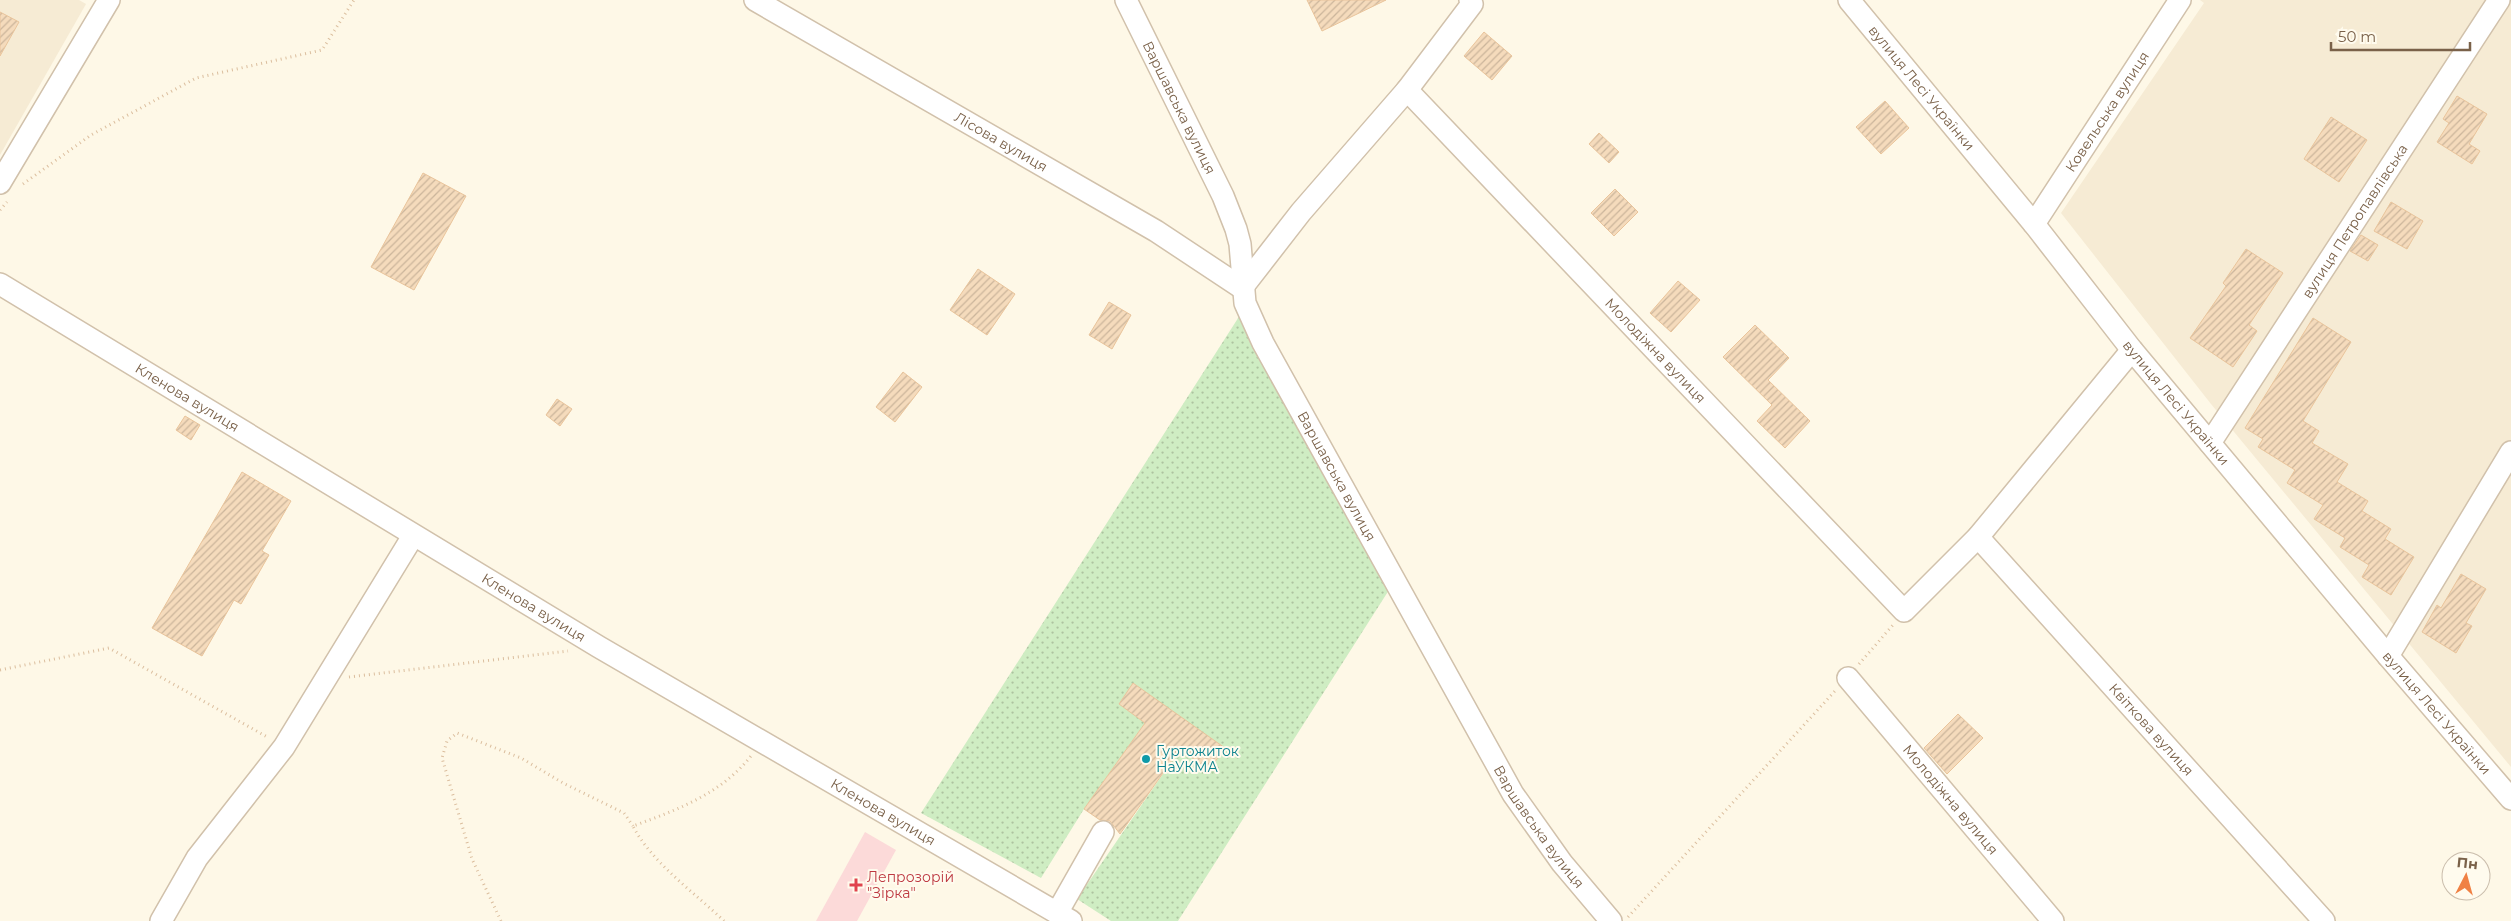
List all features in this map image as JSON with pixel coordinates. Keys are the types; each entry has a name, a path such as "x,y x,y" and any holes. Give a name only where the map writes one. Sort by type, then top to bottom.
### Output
{"street":[{"path":"10,190 109,0"},
{"name":"Лісова вулиця","path":"755,0 1156,231 1242,288"},
{"name":"Варшавська вулиця","path":"1126,0 1223,196 1236,228 1240,244 1242,288 1250,316 1263,343 1495,763 1536,828 1611,921"},
{"name":"вулиця Лесі Українки","path":"1849,0 2034,224 2132,350 2388,656 2511,799"},
{"name":"Ковельська вулиця","path":"2034,224 2180,0"},
{"name":"вулиця Петропавлівська","path":"2210,443 2499,0"},
{"path":"1242,288 1301,212 1407,90 1472,1"},
{"name":"Молодіжна вулиця","path":"1407,90 1904,611"},
{"name":"Кленова вулиця","path":"0,284 599,648 1064,917"},
{"path":"1904,611 1978,537 2132,350"},
{"path":"2388,656 2511,452"},
{"path":"161,921 197,858 284,747 413,536"},
{"name":"Квіткова вулиця","path":"1978,537 2324,921"},
{"name":"Молодіжна вулиця","path":"1848,678 2053,921"},
{"path":"1064,917 1103,832"}],"path":[{"path":"0,210 10,190 90,135 196,78 322,50 354,0"},
{"path":"1625,921 1848,678 1904,611"},
{"path":"0,670 109,648 284,747"},
{"path":"326,679 599,648"},
{"path":"501,921 472,859 442,758 447,742 456,734 521,758 563,783 624,813 638,837 672,873 724,921"},
{"path":"633,826 672,812 718,789 745,764 763,742"}],"shaded area":[{"path":"0,0 79,0 86,4 0,155"},
{"path":"2200,0 2511,0 2511,767 2211,404 2061,213 2204,3"},
{"name":"Лепрозорій \"Зірка\"","path":"865,832 896,850 857,921 816,921"}],"green space":[{"path":"1242,312 1389,590 1178,921 1111,921 1077,899 1180,749 1209,769 1133,684 1119,704 1145,723 1084,809 1041,878 921,813"}],"building":[{"path":"1307,0 1386,0 1322,31"},
{"path":"0,12 19,22 0,56"},
{"path":"1484,32 1512,56 1492,80 1464,56"},
{"path":"2457,96 2487,114 2469,144 2480,151 2472,164 2437,142 2449,123 2443,119"},
{"path":"1885,101 1909,128 1881,154 1856,127"},
{"path":"2331,117 2367,140 2339,182 2304,159"},
{"path":"1599,133 1619,152 1609,163 1589,144"},
{"path":"423,173 466,196 414,290 371,267"},
{"path":"1615,189 1638,212 1614,236 1591,213"},
{"path":"2391,202 2423,221 2407,249 2374,231"},
{"path":"2361,235 2378,245 2368,261 2350,251"},
{"path":"2246,249 2283,273 2249,325 2257,331 2233,367 2190,338 2226,286 2223,283"},
{"path":"978,269 1015,294 987,335 950,310"},
{"path":"1678,281 1700,300 1671,332 1650,313"},
{"path":"1109,302 1131,315 1112,349 1089,335"},
{"path":"2313,318 2351,342 2303,421 2319,431 2312,443 2348,464 2337,482 2368,501 2362,511 2391,529 2385,539 2414,557 2391,595 2362,577 2369,565 2340,547 2345,538 2314,519 2323,505 2287,483 2295,470 2258,447 2263,439 2245,428"},
{"path":"1755,325 1789,358 1768,380 1810,421 1785,448 1757,421 1772,405 1723,357"},
{"path":"903,372 922,387 895,422 876,407"},
{"path":"557,399 572,409 560,426 546,415"},
{"path":"185,416 200,425 191,440 176,430"},
{"path":"242,472 291,501 262,551 269,555 241,604 234,600 202,656 152,628"},
{"path":"2461,574 2486,589 2466,623 2472,626 2456,653 2422,632 2437,605 2441,608"},
{"name":"Гуртожиток НаУКМА","path":"1133,683 1225,748 1209,770 1180,749 1120,834 1110,821 1100,820 1084,809 1145,723 1119,704"},
{"path":"1958,714 1983,738 1947,774 1924,748"}],"place":[{"name":"Гуртожиток НаУКМА","path":"1146,759"},
{"name":"Лепрозорій \"Зірка\"","path":"856,885"}]}
